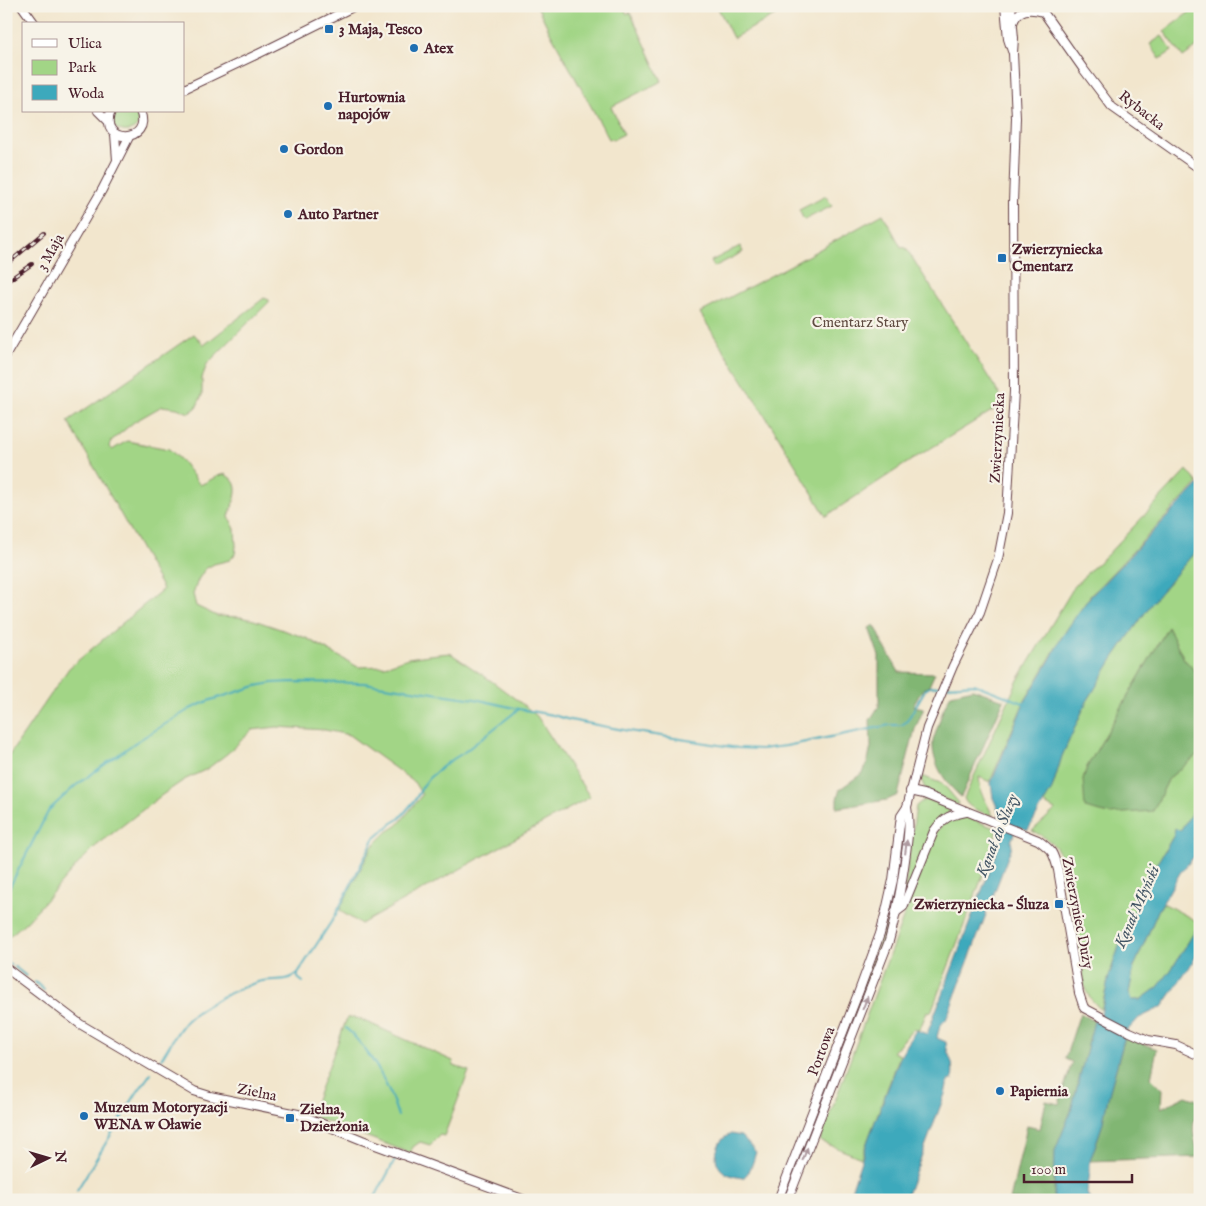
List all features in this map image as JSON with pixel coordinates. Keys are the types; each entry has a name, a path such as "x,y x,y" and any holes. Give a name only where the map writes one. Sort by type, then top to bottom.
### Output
{"street":[{"path":"22,6 34,22"},
{"path":"185,89 355,6"},
{"name":"Zwierzyniecka","path":"1005,6 1008,39 1013,53"},
{"name":"Zwierzyniecka","path":"907,807 927,728 953,666 980,612 998,559 1007,513 1014,391 1013,203 1016,118 1014,38 1011,6"},
{"name":"Rybacka","path":"1013,23 1019,13 1036,9 1112,107 1200,169"},
{"path":"99,112 108,121 116,134 124,137 129,136"},
{"path":"108,121 110,112"},
{"name":"3 Maja","path":"6,354 102,190 129,136 139,131 142,115"},
{"path":"116,134 117,162"},
{"name":"Zwierzyniec Duży","path":"910,791 924,794 1027,835 1038,840 1054,853 1079,993 1084,1008 1148,1040 1176,1045 1200,1056"},
{"name":"Portowa","path":"778,1200 880,934 893,880 901,816 907,807"},
{"name":"Portowa","path":"788,1200 889,941 897,913 903,874 910,820 907,807"},
{"path":"886,911 897,913 903,906 934,831 940,822 952,815 966,812"},
{"name":"Zielna","path":"6,968 80,1024 194,1091 298,1114 388,1150 526,1200"}],"green space":[{"path":"537,6 623,6 627,14 630,12 662,81 611,107 624,134 614,139 609,139"},
{"path":"717,6 784,6 786,10 733,38"},
{"path":"1200,6 1200,45 1183,57 1164,31"},
{"path":"1162,36 1172,51 1160,59 1150,44"},
{"path":"116,112 135,112 138,120 137,126 132,130 125,131 119,130 114,126 113,120"},
{"path":"826,196 832,206 804,220 799,210"},
{"name":"Cmentarz Stary","path":"883,214 901,247 906,248 1005,403 913,459 826,516 700,313"},
{"path":"740,246 743,252 714,267 711,261"},
{"path":"264,298 269,300 269,302 207,364 202,378 202,395 196,408 189,413 177,408 162,406 134,422 111,441 109,447 112,450 127,441 169,449 182,461 200,485 224,474 234,483 236,493 229,517 235,529 235,554 230,560 214,564 205,569 198,580 193,594 196,606 217,616 254,620 306,638 358,667 385,666 408,658 450,653 490,680 537,716 590,797 361,924 340,911 341,907 372,847 387,832 398,825 422,795 414,782 349,735 325,730 277,727 252,730 228,753 207,769 184,780 162,795 96,846 26,922 6,939 6,760 69,668 163,589 68,421 194,334 204,345"},
{"path":"1187,470 1198,483 1090,596 1061,638 1023,704 990,782 979,777 981,792 993,816 968,805 964,798 1018,680 1074,587"},
{"path":"1200,546 1200,677 1184,659 1168,627 1087,767 1083,779 1153,811 1169,778 1200,753 1200,800 1180,831 1175,829 1174,835 1156,865 1123,935 1109,976 1101,1010 1085,989 1065,864 1051,842 1032,831 1055,810 1043,803 1052,789 1062,756 1086,703 1113,659 1154,600"},
{"path":"874,625 899,672 935,673 929,686 922,690 913,706 924,708 915,729 898,795 887,800 837,808 840,789 861,774 867,764 871,747 870,720 879,706 879,656 869,628"},
{"path":"1168,627 1184,659 1200,677 1200,753 1169,778 1153,811 1109,814 1085,808 1083,779 1087,767"},
{"path":"973,689 1004,700 961,797 950,786 937,765 934,757 933,741 943,710 951,694"},
{"path":"922,776 943,784 959,803 958,805 926,791 921,779"},
{"path":"924,800 950,808 950,810 939,820 903,899 916,806"},
{"path":"964,816 997,829 995,837 997,838 931,1012 927,1011 920,1029 914,1028 893,1052 900,1055 861,1158 820,1141 934,835 947,821"},
{"path":"904,817 906,817 901,869 893,909 891,905"},
{"path":"1163,903 1200,923 1171,970 1158,987 1140,1000 1132,1000 1129,993 1134,967"},
{"path":"891,916 889,929 872,978 815,1120 813,1120 888,917"},
{"path":"1080,1013 1094,1021 1071,1111 1055,1151 1054,1200 1010,1200 1027,1126 1040,1129 1046,1101 1059,1104 1072,1062 1065,1059"},
{"path":"347,1018 360,1019 453,1061 454,1066 469,1071 444,1136 440,1135 430,1145 420,1142 413,1147 410,1153 317,1118 313,1108"},
{"path":"1125,1037 1157,1049 1151,1078 1162,1089 1161,1108 1186,1096 1200,1101 1193,1127 1200,1157 1090,1161 1102,1126"}],"water":[{"path":"1200,483 1200,546 1154,600 1113,659 1086,703 1062,756 1052,789 1028,830 1017,826 1011,842 1012,846 946,1020 942,1023 939,1030 937,1038 946,1042 952,1063 952,1080 948,1081 945,1094 905,1200 848,1200 869,1137 901,1055 916,1030 927,1034 1003,835 1007,822 1000,819 1000,814 993,798 991,783 1024,703 1060,640 1090,597"},
{"path":"1200,800 1200,827 1193,839 1200,830 1200,850 1180,873 1158,911 1134,967 1129,993 1132,1000 1140,1000 1158,987 1171,970 1200,923 1200,950 1162,1007 1139,1018 1126,1032 1102,1126 1090,1161 1087,1193 1090,1200 1054,1200 1055,1151 1071,1111 1094,1021 1100,1018 1109,976 1123,935 1156,865 1174,835 1175,828 1180,831"},
{"path":"731,1134 741,1136 756,1152 750,1170 743,1178 725,1173 720,1168 716,1159 720,1143"}],"waterway":[{"path":"6,894 49,810 75,786 136,742 190,709 208,701 256,686 292,682 364,683 475,699 629,731 738,748 761,749 786,746 890,725 902,725 907,721 925,690 930,687 942,686"},
{"path":"947,686 974,684 1026,704"},
{"path":"159,1062 183,1025 201,1009 230,993 250,985 263,981 289,978 298,973 335,916 374,839 399,819 415,800 429,778 519,709"},
{"path":"6,961 11,965"},
{"path":"15,967 26,976"},
{"path":"298,973 298,978 303,982"},
{"path":"35,982 44,990"},
{"path":"346,1028 363,1047 378,1069 398,1116"},
{"path":"77,1190 151,1073"},
{"path":"374,1199 396,1158"}],"railway":[{"path":"6,265 44,233"},
{"path":"6,282 32,264"}],"place":[{"name":"3 Maja, Tesco","path":"329,29"},
{"name":"Atex","path":"414,48"},
{"name":"Hurtownia napojów","path":"328,106"},
{"name":"Gordon","path":"284,149"},
{"name":"Auto Partner","path":"288,214"},
{"name":"Zwierzyniecka Cmentarz","path":"1002,258"},
{"name":"Zwierzyniecka – Śluza","path":"1059,904"},
{"name":"Papiernia","path":"1000,1091"},
{"name":"Muzeum Motoryzacji WENA w Oławie","path":"84,1116"},
{"name":"Zielna, Dzierżonia","path":"290,1118"}],"water label":[{"name":"Kanał do Śluzy","path":"996,835"},
{"name":"Kanał Młyński","path":"1136,906"}]}
